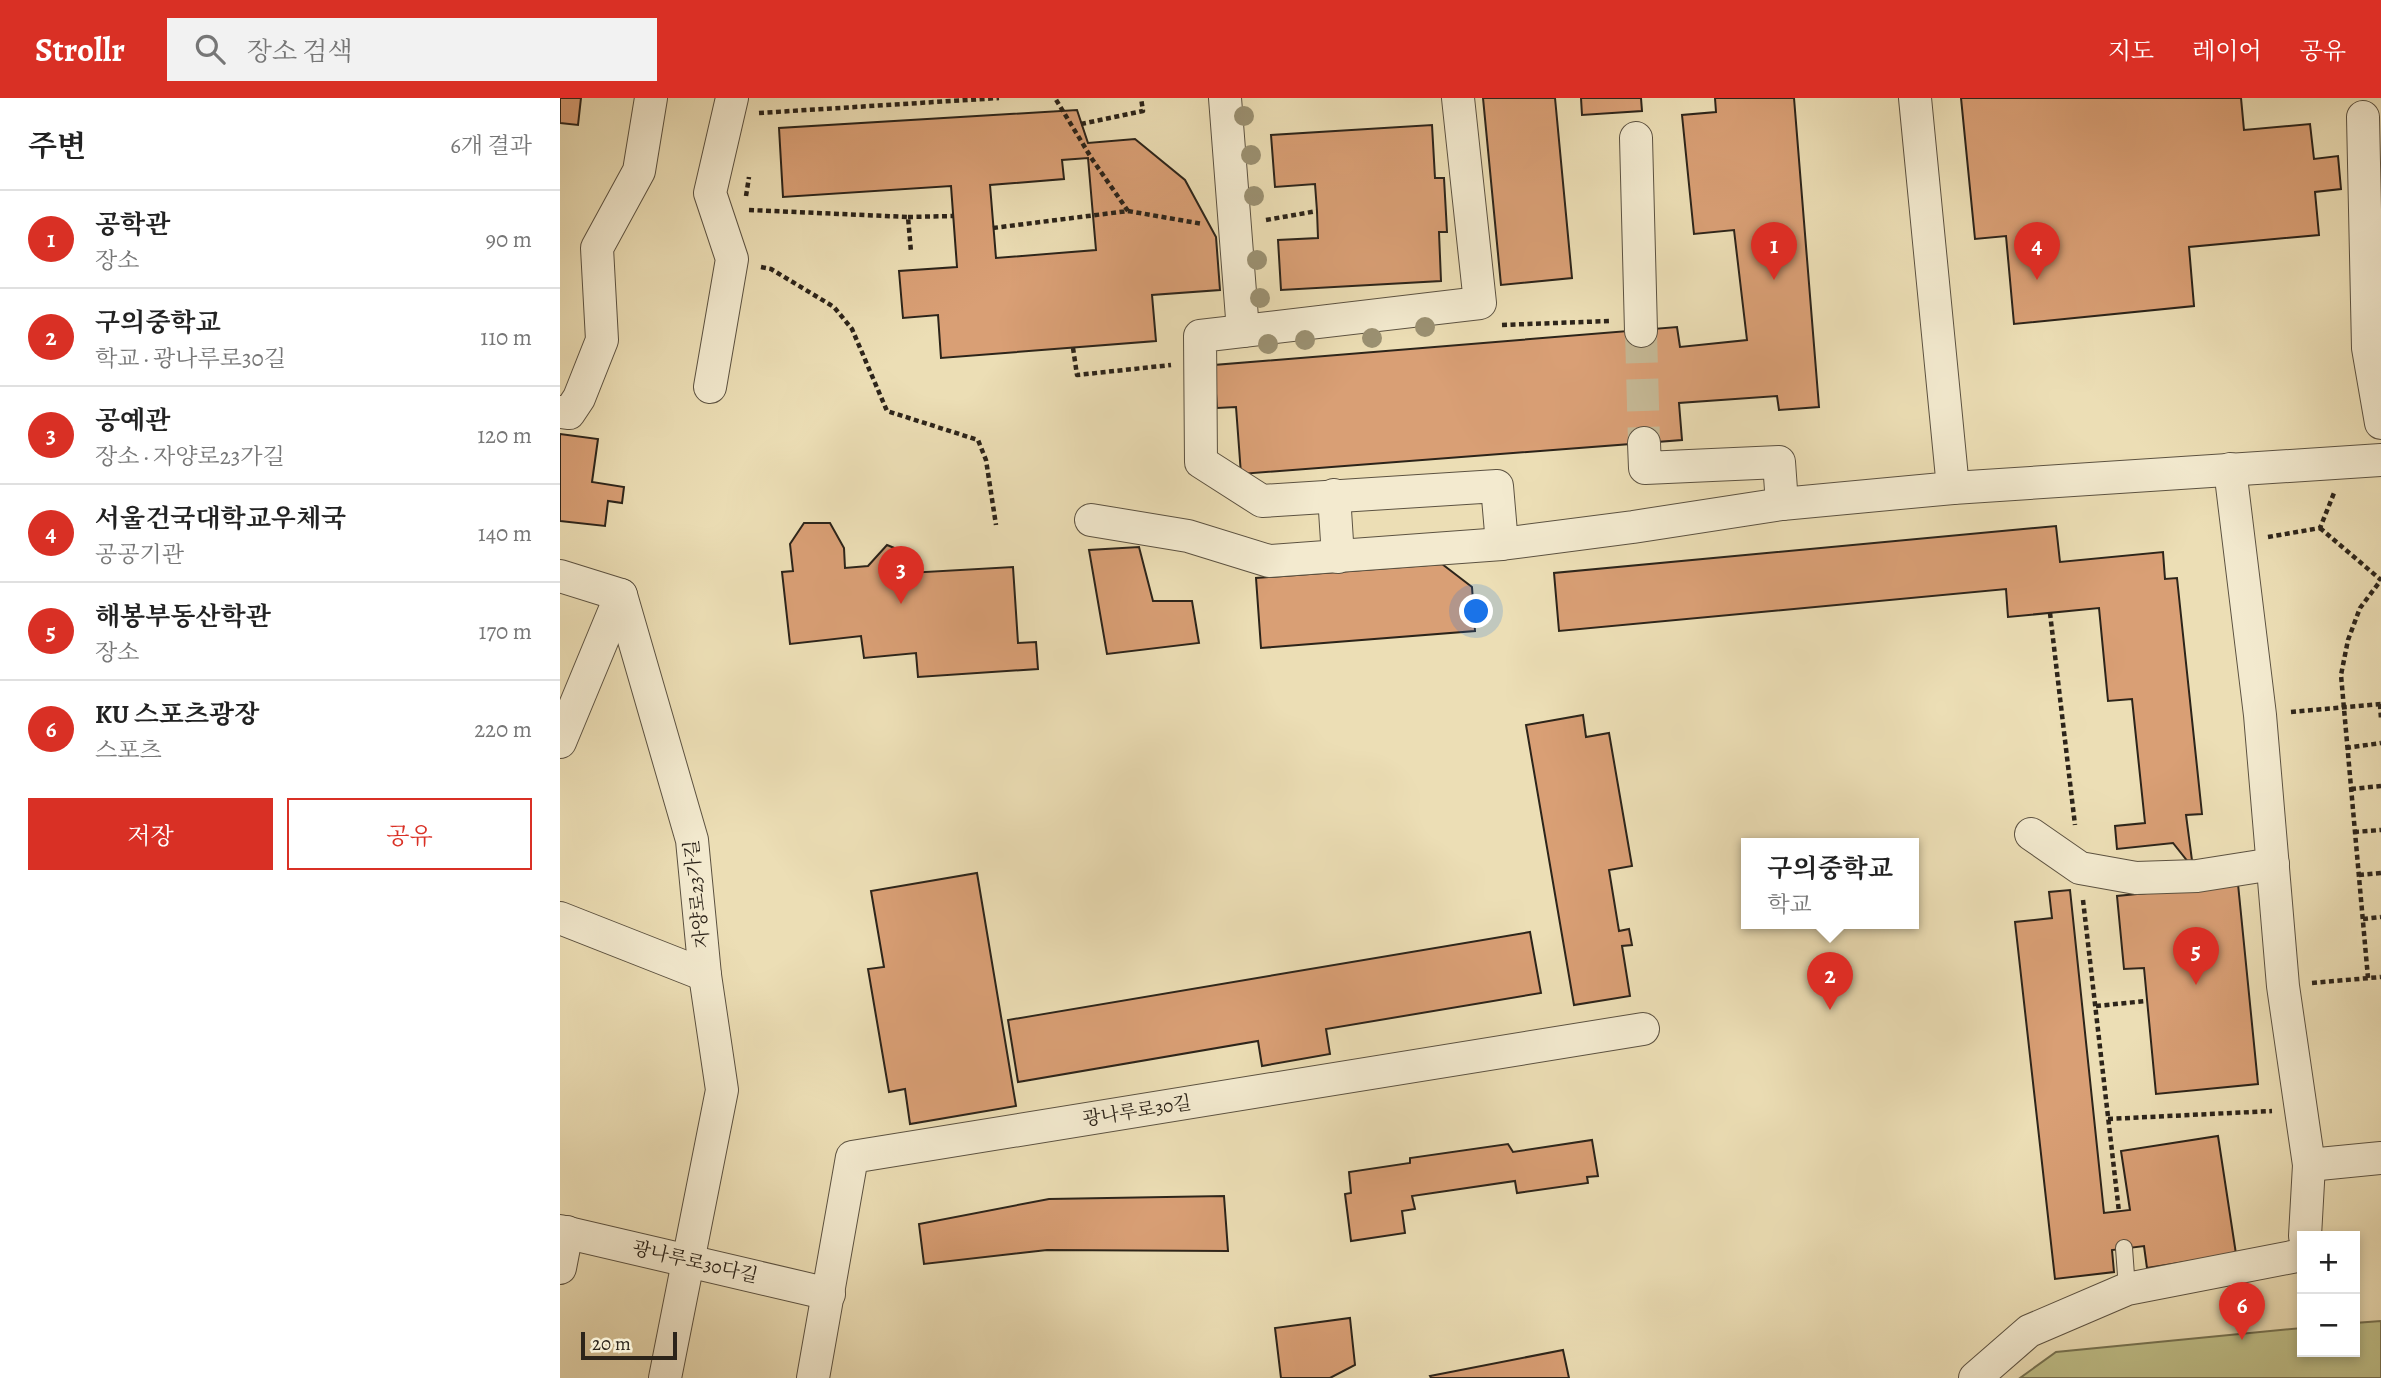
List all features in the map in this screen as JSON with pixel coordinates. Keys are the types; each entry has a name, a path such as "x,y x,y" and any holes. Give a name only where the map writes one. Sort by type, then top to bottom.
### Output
{"street":[{"path":"560,412 569,413 579,398 602,340 597,248 639,171 651,98"},
{"path":"1225,98 1242,331"},
{"path":"1458,98 1479,303 1200,336 1201,462 1262,501 1497,486 1502,544"},
{"path":"1915,98 1953,488"},
{"path":"710,387 732,259 710,193 746,105"},
{"path":"2363,117 2368,348 2381,423"},
{"path":"1636,138 1641,325"},
{"path":"1644,443 1645,468 1779,462 1782,504"},
{"path":"1091,520 1188,536 1269,561 1502,544 1782,504 1953,488 2381,460"},
{"path":"2230,469 2260,715 2283,986 2309,1165 2305,1231"},
{"path":"1334,495 1338,557"},
{"path":"560,576 621,595 560,743"},
{"name":"자양로23가길","path":"621,595 692,840 705,975 722,1090 665,1378"},
{"path":"2031,834 2080,869 2136,886 2273,864"},
{"path":"560,918 705,975"},
{"name":"광나루로30길","path":"813,1378 852,1157 1643,1029"},
{"path":"2309,1165 2381,1158"},
{"path":"560,1269 564,1232"},
{"name":"광나루로30다길","path":"564,1232 829,1294"},
{"path":"1975,1378 2029,1331 2127,1289 2297,1256"}],"lane":[{"path":"2124,1248 2127,1289"}],"path":[{"path":"746,105 999,98"},
{"path":"1055,98 1128,211"},
{"path":"1081,124 1143,111 1141,98"},
{"path":"744,210 908,217 953,216"},
{"path":"993,228 1128,211 1235,230"},
{"path":"1267,220 1317,211"},
{"path":"908,217 911,252"},
{"path":"732,259 771,269 834,307 852,329 887,411 978,440 986,460 996,525"},
{"path":"1479,303 1489,325 1641,325"},
{"path":"1073,348 1077,375 1172,365"},
{"path":"2320,528 2346,463"},
{"path":"2239,542 2320,528"},
{"path":"2320,528 2381,580 2360,608 2348,640 2341,675 2368,978"},
{"path":"2050,613 2119,1212"},
{"path":"2260,715 2380,704 2381,719"},
{"path":"2346,748 2381,743"},
{"path":"2350,789 2381,786"},
{"path":"2354,832 2381,830"},
{"path":"2358,876 2381,873"},
{"path":"2362,919 2381,917"},
{"path":"2283,986 2381,977"},
{"path":"2095,1006 2146,1001"},
{"path":"2108,1119 2301,1110"}],"green space":[{"path":"2381,1321 2381,1378 2020,1378 2056,1352 2297,1328 2297,1357 2360,1357 2360,1323"}],"building":[{"path":"560,98 581,98 578,125 560,123"},
{"path":"1483,98 1555,98 1572,278 1501,285"},
{"path":"1581,98 1641,98 1642,111 1582,115"},
{"path":"1715,98 1794,98 1819,407 1779,410 1777,396 1679,403 1682,440 1241,474 1236,407 1217,408 1214,365 1677,327 1680,347 1747,340 1734,230 1694,234 1682,115 1716,112"},
{"path":"1961,98 2241,98 2244,130 2310,124 2314,159 2338,156 2341,189 2315,192 2319,235 2189,247 2194,306 2014,324 2006,236 1975,239"},
{"path":"1077,110 1088,143 1135,139 1185,180 1216,237 1220,290 1152,295 1156,341 941,358 938,315 903,318 899,271 957,267 951,186 783,197 779,128","holes":["1088,158 1096,250 996,258 990,185 1064,179 1062,160"]},
{"path":"1432,125 1435,178 1444,178 1447,232 1439,232 1441,281 1281,290 1278,240 1318,238 1317,211 1315,184 1275,187 1271,135"},
{"path":"560,434 598,439 592,482 624,487 622,503 608,501 605,526 560,521"},
{"path":"804,523 830,523 844,548 845,568 868,566 887,545 907,553 908,573 1013,567 1018,643 1036,642 1038,669 918,677 916,653 864,658 861,636 790,644 782,572 793,571 790,544"},
{"path":"2056,526 2060,562 2163,552 2165,579 2177,578 2202,814 2186,815 2193,868 2173,843 2117,849 2115,826 2145,823 2132,699 2108,701 2099,608 2008,617 2006,589 1559,631 1554,573"},
{"path":"1139,547 1153,601 1192,601 1199,643 1107,654 1089,550"},
{"path":"1442,564 1472,587 1475,631 1261,648 1256,578"},
{"path":"1583,715 1586,737 1609,733 1632,866 1609,870 1619,931 1629,929 1632,945 1622,946 1630,996 1574,1005 1526,725"},
{"path":"977,873 1016,1106 910,1124 905,1089 889,1092 868,969 884,967 871,891"},
{"path":"2238,884 2258,1084 2156,1094 2144,968 2124,969 2117,896"},
{"path":"2070,890 2104,1213 2130,1210 2121,1151 2218,1136 2236,1254 2147,1268 2144,1246 2112,1250 2114,1272 2055,1279 2015,922 2052,918 2049,892"},
{"path":"1530,932 1541,993 1326,1029 1330,1054 1262,1066 1258,1041 1018,1082 1008,1020"},
{"path":"1592,1140 1598,1176 1587,1177 1588,1183 1517,1193 1515,1181 1412,1196 1415,1209 1402,1211 1405,1233 1351,1241 1345,1194 1351,1193 1349,1172 1410,1163 1410,1158 1508,1144 1513,1152"},
{"path":"1224,1196 1228,1251 1047,1250 924,1264 919,1224 1049,1199"},
{"path":"1350,1318 1355,1365 1330,1378 1281,1378 1275,1328"},
{"path":"1563,1350 1569,1378 1430,1376"}],"tunnel":[{"path":"1641,331 1644,443"}],"place":[{"name":"공학관","path":"1774,280"},
{"name":"서울건국대학교우체국","path":"2037,280"},
{"name":"공예관","path":"901,604"},
{"name":"해봉부동산학관","path":"2196,985"},
{"name":"구의중학교","path":"1830,1010"},
{"name":"KU 스포츠광장","path":"2242,1340"}]}
